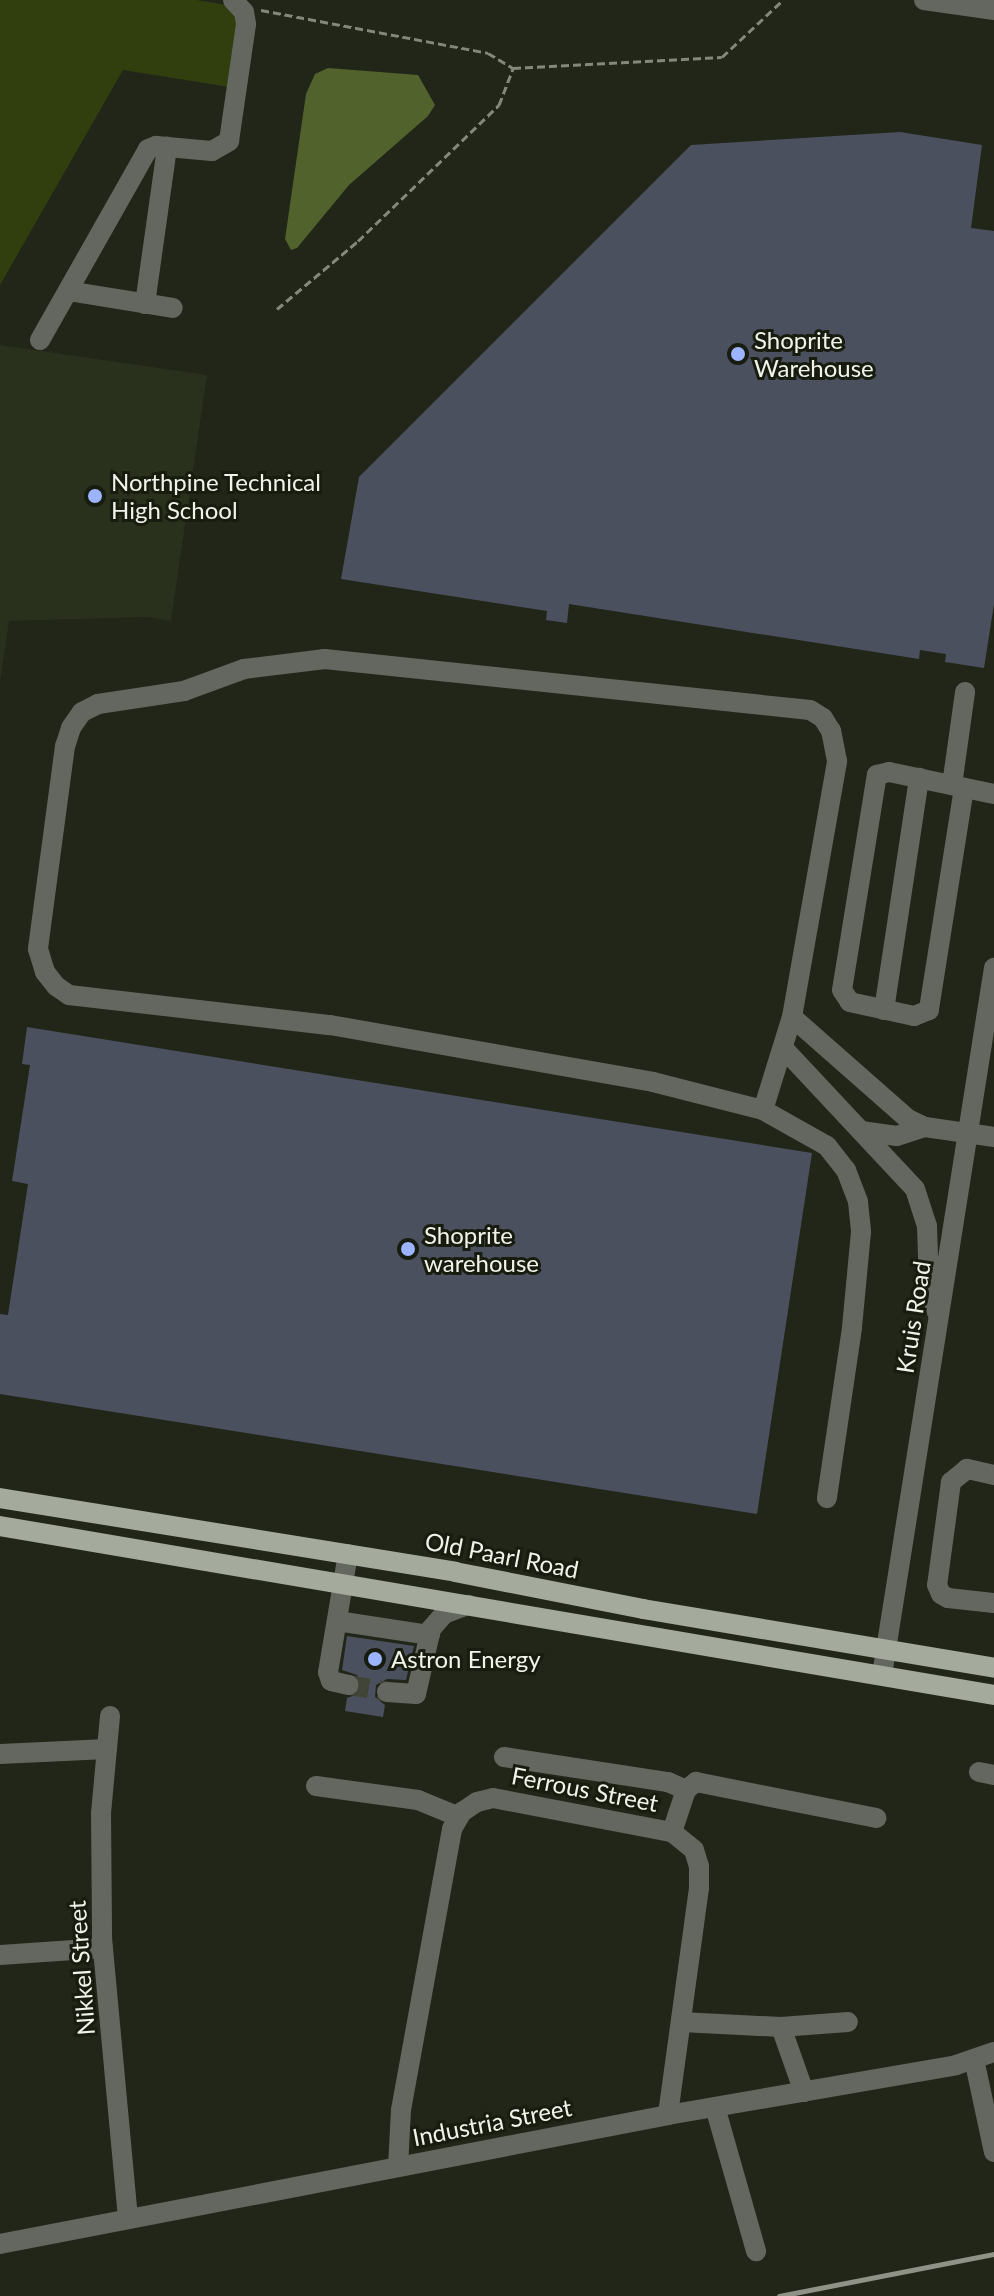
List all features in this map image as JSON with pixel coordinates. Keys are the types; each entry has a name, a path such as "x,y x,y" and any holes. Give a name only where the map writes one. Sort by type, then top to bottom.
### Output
{"main road":[{"name":"Old Paarl Road","path":"0,1498 348,1554 994,1668"},
{"path":"0,1526 994,1695"}],"street":[{"path":"924,0 994,10"},
{"path":"40,340 148,149 167,147 212,151 229,141 246,24 236,3"},
{"path":"145,304 167,147"},
{"path":"68,291 173,308"},
{"path":"763,1110 785,1050 792,1017 837,761 831,731 823,718 810,710 325,659 244,669 184,691 98,704 82,712 71,728 65,746 38,949 45,972 56,986 69,995 330,1025 653,1082 763,1110 827,1146 846,1170 858,1202 861,1232 852,1328 827,1498"},
{"path":"965,692 958,786 929,1010 919,1016 850,1002 842,990 877,775 889,772 958,786 994,794"},
{"path":"884,1010 919,778"},
{"name":"Kruis Road","path":"882,1675 994,968"},
{"path":"792,1017 888,1105 925,1127 994,1137"},
{"path":"785,1050 903,1174 924,1209 929,1286 939,1321"},
{"path":"861,1131 897,1136 925,1127"},
{"path":"994,1475 967,1469 951,1482 937,1585 941,1594 948,1598 994,1603"},
{"path":"348,1554 329,1676 336,1683 349,1685"},
{"path":"387,1692 412,1695 419,1690 430,1635 444,1614 468,1605"},
{"path":"337,1621 430,1635"},
{"name":"Nikkel Street","path":"110,1716 101,1813 103,1948 128,2217"},
{"path":"0,1754 107,1749"},
{"path":"504,1757 668,1782 686,1790"},
{"path":"672,1832 686,1790 696,1782 876,1818"},
{"path":"316,1786 418,1800 459,1817 452,1829 401,2110 398,2167"},
{"name":"Ferrous Street","path":"459,1817 477,1802 493,1798 672,1832 694,1850 699,1866 668,2115"},
{"path":"0,1955 103,1948"},
{"path":"681,2022 781,2027 848,2022"},
{"path":"781,2027 804,2092"},
{"name":"Industria Street","path":"0,2244 128,2217 804,2092 974,2059 994,2052"},
{"path":"974,2059 994,2152"},
{"path":"715,2107 756,2251"}],"path":[{"path":"236,3 488,53 513,68 722,57 783,0"},
{"path":"277,309 358,241 499,105 513,68"}],"shaded area":[{"path":"0,0 197,0 227,5 239,17 229,87 123,70 0,285"},
{"path":"328,68 418,75 435,105 428,116 349,185 297,248 291,250 285,239 306,94 315,74"},
{"name":"Northpine Technical High School","path":"0,345 207,375 171,621 147,617 9,621 0,684"}],"building":[{"name":"Shoprite Warehouse","path":"900,132 982,145 971,228 994,231 994,604 984,668 945,662 946,654 920,650 919,659 569,604 567,623 546,620 547,611 341,579 359,477 691,145"},
{"name":"Shoprite warehouse","path":"27,1027 812,1153 757,1514 0,1394 0,1314 8,1315 28,1184 12,1181 30,1065 22,1064"},
{"path":"347,1636 414,1646 406,1680 387,1679 376,1685 375,1697 385,1705 383,1717 345,1711 347,1698 358,1694 362,1687 357,1675 342,1670"}],"tunnel":[{"path":"349,1685 387,1692"}],"railway":[{"path":"779,2296 994,2254"}],"place":[{"name":"Shoprite Warehouse","path":"738,354"},
{"name":"Northpine Technical High School","path":"95,496"},
{"name":"Shoprite warehouse","path":"408,1249"},
{"name":"Astron Energy","path":"375,1659"}]}
